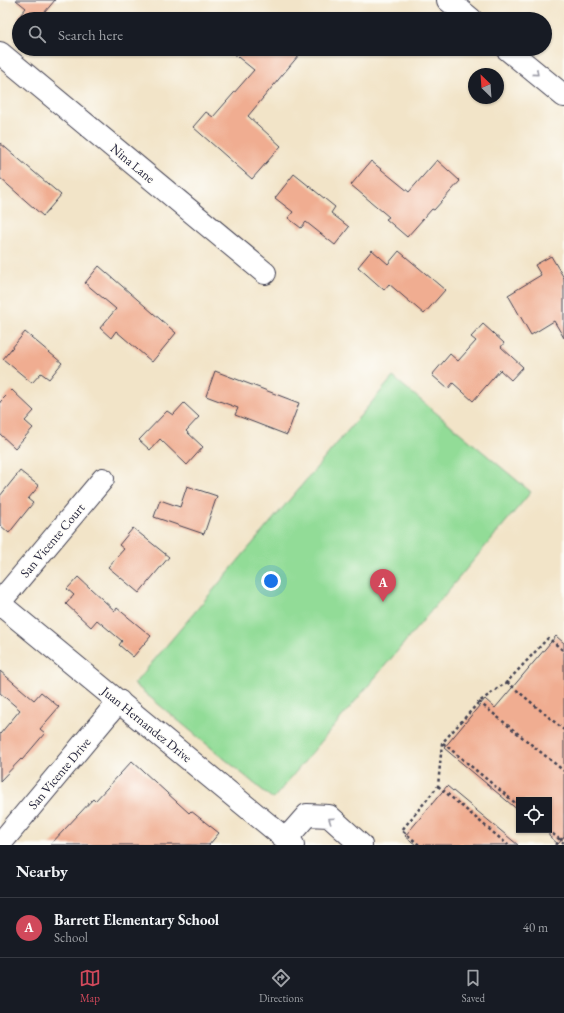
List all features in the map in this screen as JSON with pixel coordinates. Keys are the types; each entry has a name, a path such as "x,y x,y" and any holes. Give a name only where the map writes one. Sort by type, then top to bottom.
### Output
{"main road":[{"path":"448,0 463,12"},
{"name":"Nina Lane","path":"0,54 265,273"},
{"path":"515,56 564,96"},
{"name":"San Vicente Court","path":"0,603 103,479"},
{"name":"Juan Hernandez Drive","path":"0,603 289,842"},
{"name":"San Vicente Drive","path":"0,844 119,701"},
{"path":"289,842 307,815 329,816 361,845"}],"path":[{"path":"419,845 402,830 438,786 442,743 479,702 507,682 548,638 564,651"},
{"path":"507,682 564,730"},
{"path":"479,702 564,771"},
{"path":"442,743 516,804"},
{"path":"438,786 508,845"},
{"path":"552,833 564,843"},
{"path":"556,845 564,836"}],"green space":[{"path":"393,377 531,492 273,799 134,684"}],"building":[{"path":"16,0 55,0 45,12 23,12 26,8"},
{"path":"237,56 298,56 248,116 281,146 252,179 193,127 206,112 213,117 254,70"},
{"path":"0,143 61,195 43,216 0,178"},
{"path":"437,160 460,181 407,237 386,219 389,217 351,185 371,161 409,192"},
{"path":"294,174 335,207 331,213 349,227 335,245 306,222 301,228 288,218 293,212 275,198"},
{"path":"372,250 388,264 399,251 445,290 424,314 389,284 384,290 358,267"},
{"path":"551,256 564,278 564,338 554,321 531,335 508,295 541,275 535,265"},
{"path":"99,266 176,333 152,362 116,331 111,338 100,328 116,309 85,283"},
{"path":"483,324 504,343 501,347 523,367 511,380 500,370 473,401 453,383 448,389 432,375 450,354 458,361 476,341 471,337"},
{"path":"25,332 62,363 49,379 41,373 32,383 3,359"},
{"path":"215,371 299,403 287,435 235,415 238,408 206,396"},
{"path":"12,390 34,411 25,421 33,428 15,448 0,434 0,402"},
{"path":"184,403 199,417 186,431 203,447 187,465 160,439 150,450 139,440 167,411 173,415"},
{"path":"20,471 39,486 28,499 33,503 9,533 0,525 0,496"},
{"path":"187,486 217,496 204,534 154,517 160,500 180,507"},
{"path":"133,528 169,557 139,593 108,567 124,549 119,545"},
{"path":"78,577 115,611 117,608 151,636 133,657 119,645 122,641 97,620 91,627 66,604 74,595 67,589"},
{"path":"556,636 564,643 564,837 558,844 549,836 549,833 552,833 552,797 516,797 516,808 444,748 485,699 495,708"},
{"path":"0,671 34,700 41,692 59,707 40,729 45,733 22,760 21,759 0,781 0,734 20,710 0,693"},
{"path":"132,761 189,813 191,811 219,833 209,845 50,845 93,799 95,801"},
{"path":"447,786 518,845 416,845 405,836"}],"place":[{"name":"Barrett Elementary School","path":"383,602"}]}
